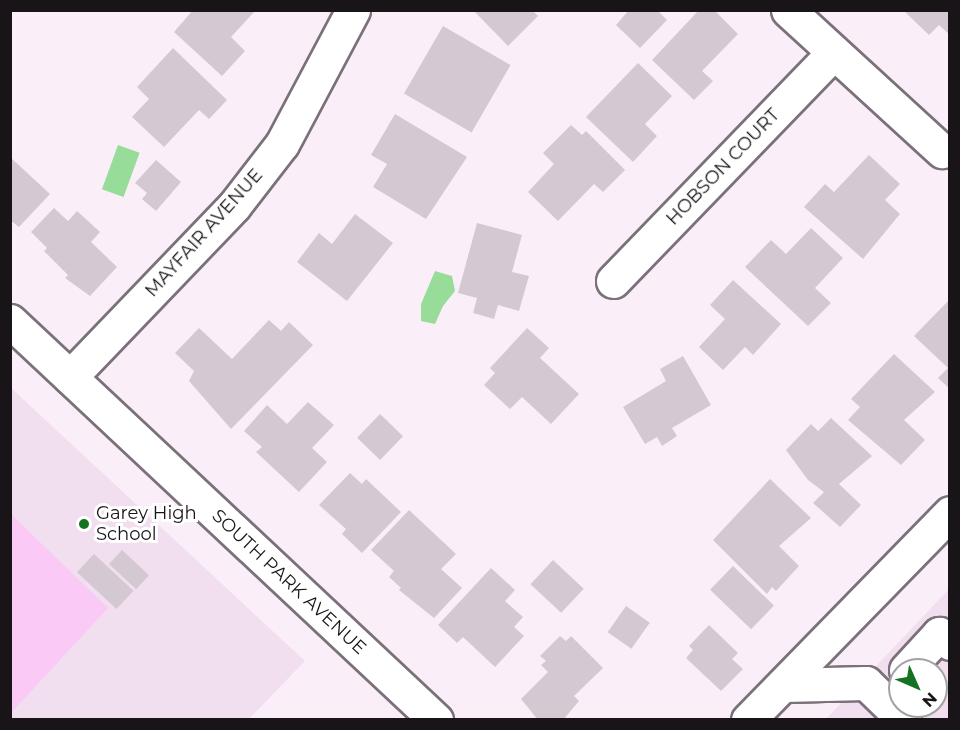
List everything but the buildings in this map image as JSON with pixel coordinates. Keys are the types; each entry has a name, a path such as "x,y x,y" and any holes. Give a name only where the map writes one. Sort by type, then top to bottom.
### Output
{"street":[{"name":"MAYFAIR AVENUE","path":"70,377 234,206 282,144 353,10"},
{"path":"788,10 942,151"},
{"name":"HOBSON COURT","path":"613,281 833,53"},
{"name":"SOUTH PARK AVENUE","path":"10,321 436,720"},
{"path":"748,720 784,686 950,513"},
{"path":"917,658 939,634 950,644"},
{"path":"784,686 866,683 888,687"}],"shaded area":[{"path":"118,145 140,153 124,197 102,189"},
{"path":"435,271 452,276 455,291 443,306 435,324 421,321 421,304"},
{"name":"Garey High School","path":"10,387 305,661 249,719 11,719"},
{"path":"11,514 108,608 10,713"},
{"path":"949,589 949,719 826,719"}],"place":[{"name":"Garey High School","path":"84,524"}]}
